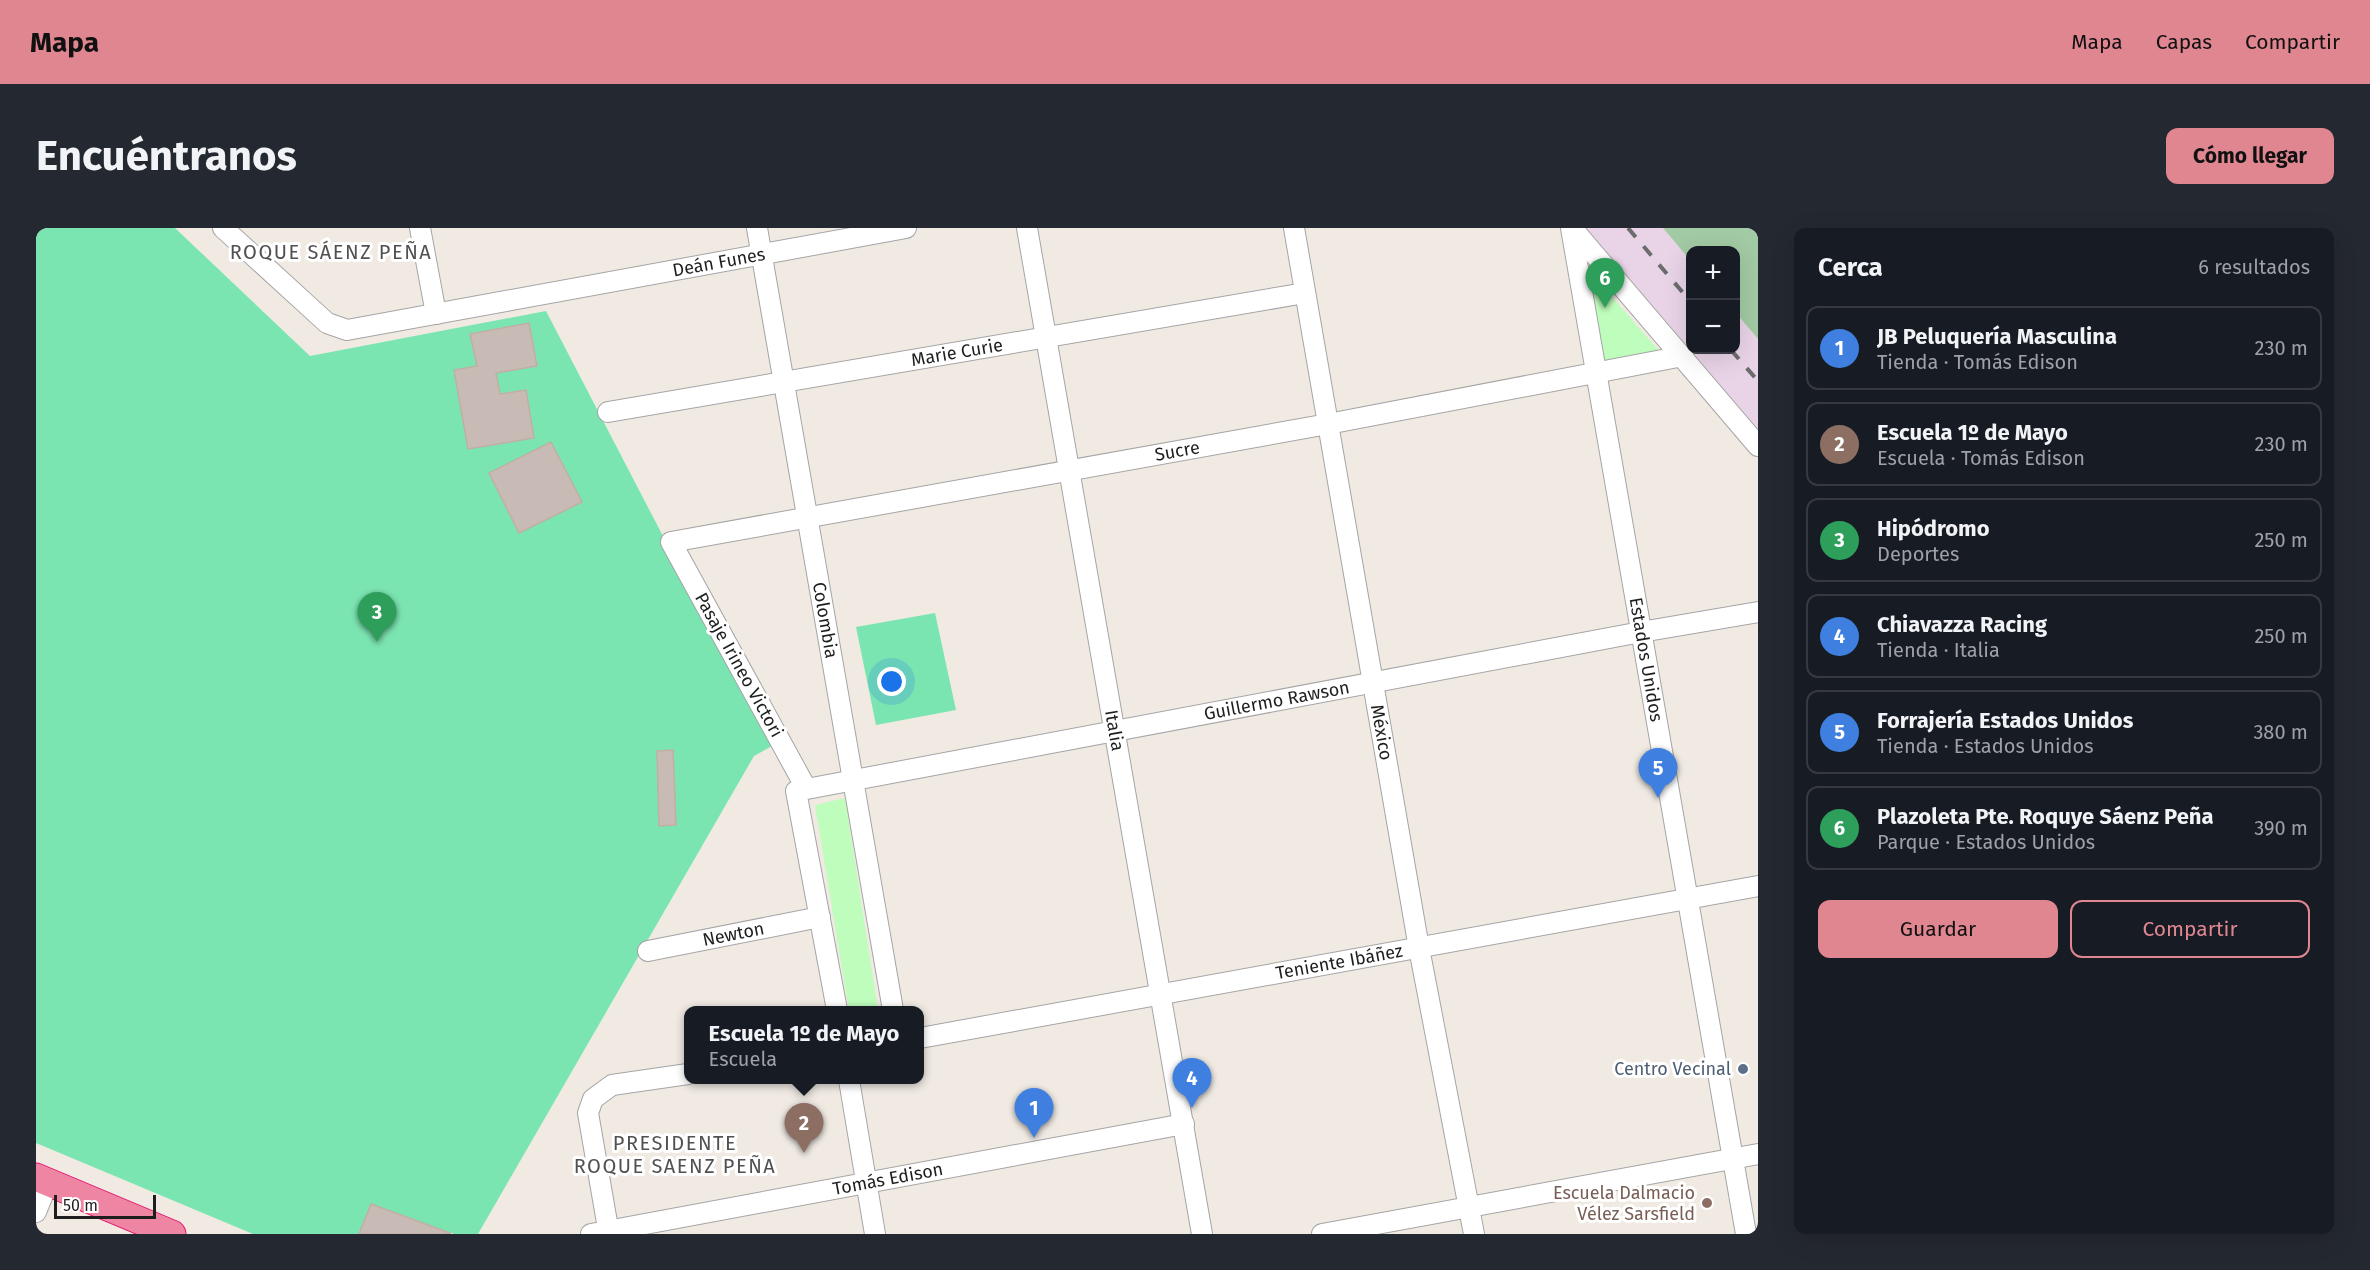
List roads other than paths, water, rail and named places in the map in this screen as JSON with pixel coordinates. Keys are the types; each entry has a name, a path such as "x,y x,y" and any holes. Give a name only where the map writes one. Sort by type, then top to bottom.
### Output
{"highway":[{"path":"42,1179 172,1234"}],"street":[{"name":"Deán Funes","path":"223,228 327,323 347,330 906,228"},
{"path":"420,228 436,314"},
{"name":"Colombia","path":"757,228 892,1006"},
{"name":"Italia","path":"1026,228 1202,1234"},
{"name":"México","path":"1294,228 1419,948 1474,1234"},
{"path":"1571,228 1758,446"},
{"name":"Estados Unidos","path":"1571,228 1746,1234"},
{"name":"Marie Curie","path":"608,412 784,384 1305,293"},
{"name":"Sucre","path":"671,542 1328,424 1683,356"},
{"name":"Pasaje Irineo Victori","path":"671,542 801,789"},
{"name":"Guillermo Rawson","path":"801,789 1758,612"},
{"path":"801,789 836,1006"},
{"name":"Teniente Ibáñez","path":"924,1037 1758,886"},
{"name":"Newton","path":"648,951 820,916"},
{"path":"602,1233 588,1113 593,1099 612,1085 684,1075"},
{"path":"850,1084 875,1234"},
{"name":"Tomás Edison","path":"602,1233 1184,1124"},
{"path":"1322,1234 1758,1154"},
{"path":"36,1212 42,1179"}],"railway":[{"path":"1628,228 1689,300"},
{"path":"1734,354 1758,381"}],"place":[{"name":"Plazoleta Pte. Roquye Sáenz Peña","path":"1605,308"},
{"name":"Hipódromo","path":"377,642"},
{"name":"Forrajería Estados Unidos","path":"1658,798"},
{"name":"Centro Vecinal","path":"1743,1069"},
{"name":"Chiavazza Racing","path":"1192,1108"},
{"name":"JB Peluquería Masculina","path":"1034,1138"},
{"name":"Escuela 1º de Mayo","path":"804,1153"},
{"name":"Escuela Dalmacio Vélez Sarsfield","path":"1707,1203"}],"district":[{"name":"ROQUE SÁENZ PEÑA","path":"331,252"},
{"name":"PRESIDENTE ROQUE SAENZ PEÑA","path":"675,1154"}]}
